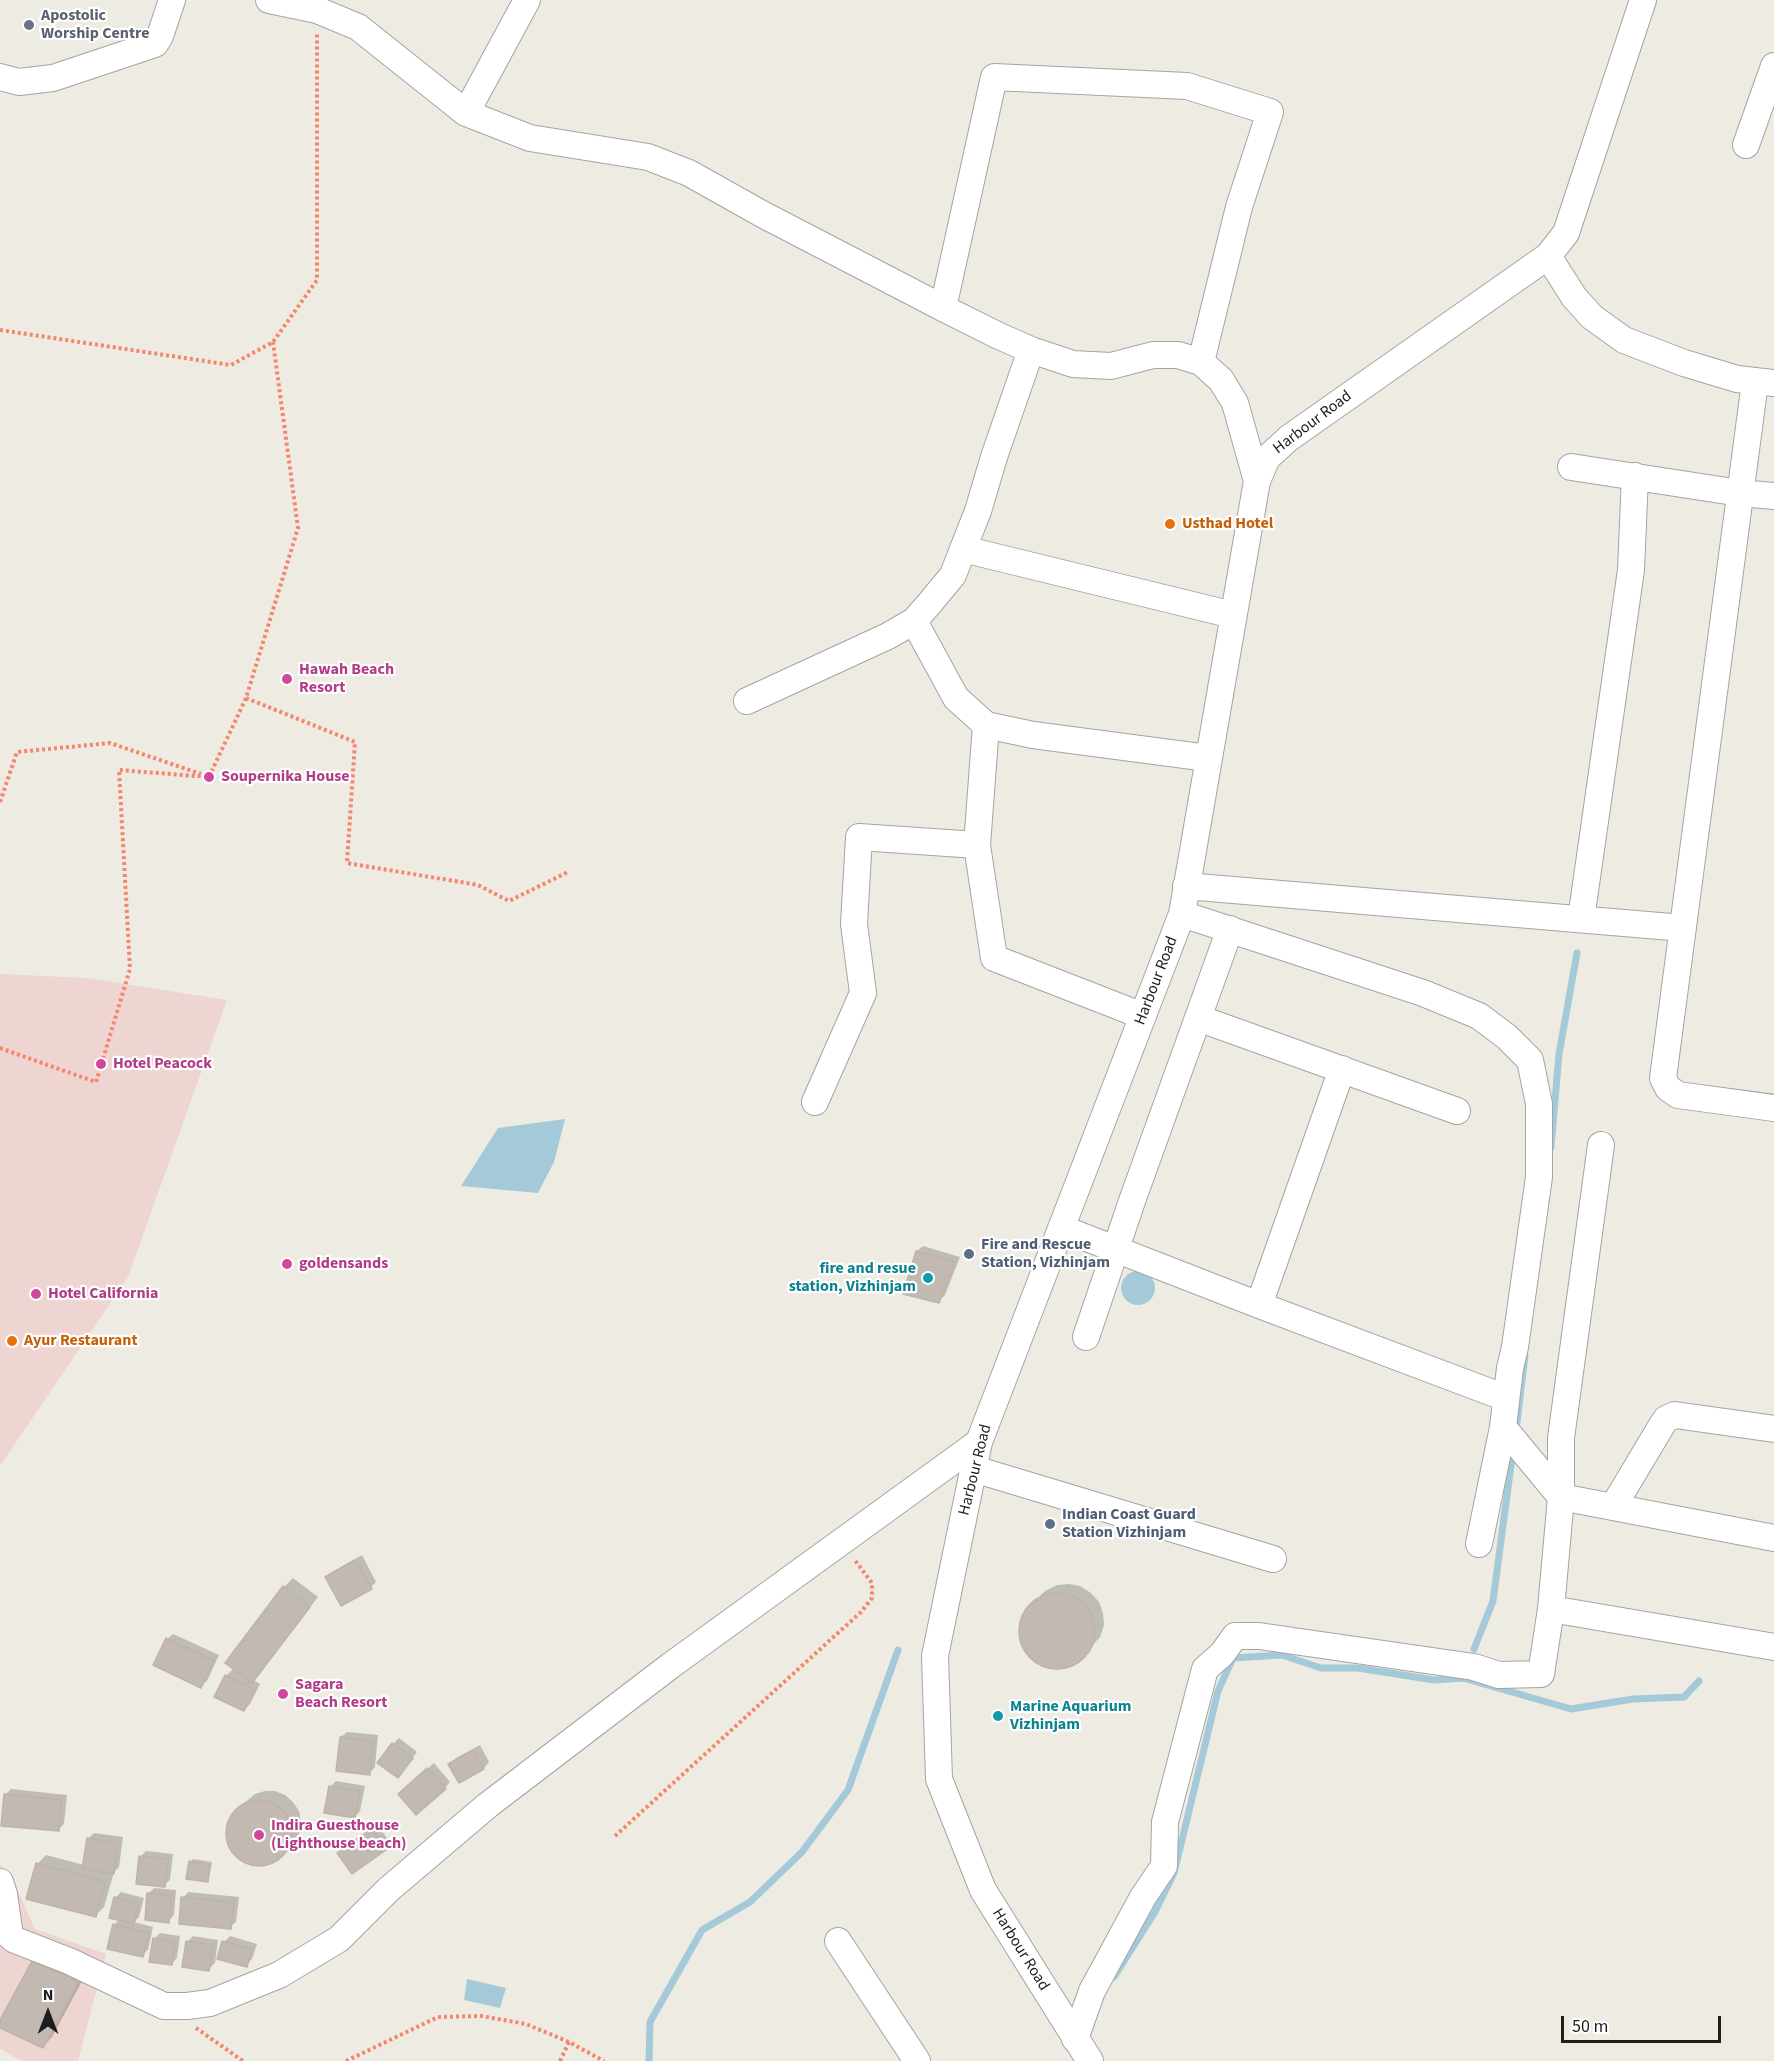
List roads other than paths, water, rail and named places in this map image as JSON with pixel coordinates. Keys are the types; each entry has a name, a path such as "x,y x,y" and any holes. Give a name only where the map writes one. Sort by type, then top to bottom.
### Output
{"street":[{"path":"0,77 19,82 52,78 155,44 172,0"},
{"path":"466,113 527,0"},
{"name":"Harbour Road","path":"1090,2061 983,1890 939,1779 935,1656 979,1442 1182,914 1257,481 1267,458 1289,438 1548,256 1566,233 1642,0"},
{"path":"281,1 317,10 358,27 466,113 530,138 648,157 689,173 762,214 943,308 1031,350 1073,364 1111,366 1153,355 1178,355 1200,362 1221,380 1235,403 1257,481"},
{"path":"1746,145 1774,66"},
{"path":"943,308 994,77 1187,86 1270,112 1239,207 1200,362"},
{"path":"1548,256 1574,297 1592,317 1624,340 1684,363 1737,379 1764,382 1740,493 1663,1077 1668,1088 1678,1095 1774,1108"},
{"path":"747,701 888,636 914,621 953,575 978,511 1031,350"},
{"path":"1571,467 1740,493 1774,496"},
{"path":"1581,919 1631,570 1635,476"},
{"path":"963,549 1233,615"},
{"path":"914,621 956,698 986,725 1033,735 1208,758"},
{"path":"986,725 977,845 994,958 1143,1016"},
{"path":"815,1102 863,993 854,924 859,837 977,845"},
{"path":"1186,886 1683,928"},
{"path":"1182,914 1423,993 1479,1016 1507,1037 1530,1060 1539,1104 1539,1177 1503,1426 1479,1544"},
{"path":"1086,1337 1230,929"},
{"path":"1198,1018 1457,1111"},
{"path":"1259,1305 1342,1069"},
{"path":"1075,2039 1092,1991 1143,1897 1164,1866 1165,1822 1205,1669 1222,1654 1235,1636 1259,1636 1474,1667 1500,1675 1541,1674 1551,1609 1561,1497 1561,1438 1601,1145"},
{"path":"1062,1228 1506,1398"},
{"path":"1613,1507 1666,1419 1675,1415 1774,1429"},
{"path":"1503,1426 1561,1497 1774,1538"},
{"path":"1,1890 5,1932 15,1940 69,1961 164,2006 210,2003 279,1975 339,1939 389,1889 488,1805 670,1666 979,1442"},
{"path":"974,1468 1272,1559"},
{"path":"1551,1609 1774,1647"},
{"path":"838,1941 917,2061"}],"water":[{"path":"565,1119 554,1162 538,1193 461,1186 498,1128"},
{"path":"1138,1271 1150,1276 1155,1288 1150,1300 1138,1305 1126,1300 1121,1288 1126,1276"},
{"path":"467,1979 506,1988 500,2008 464,2000"}],"waterway":[{"path":"1551,1147 1559,1054 1577,953"},
{"path":"1516,1430 1525,1355"},
{"path":"1474,1649 1493,1601 1513,1450"},
{"path":"649,2061 650,2022 702,1930 750,1902 802,1852 848,1790 898,1650"},
{"path":"1114,1977 1155,1912 1174,1873 1218,1691 1233,1658 1282,1655 1321,1668 1358,1668 1434,1680 1463,1678 1571,1709 1633,1699 1684,1697 1699,1681"}],"place":[{"name":"Apostolic Worship Centre","path":"29,25"},
{"name":"Usthad Hotel","path":"1170,524"},
{"name":"Hawah Beach Resort","path":"287,679"},
{"name":"Soupernika House","path":"209,777"},
{"name":"Hotel Peacock","path":"101,1064"},
{"name":"Fire and Rescue Station, Vizhinjam","path":"969,1254"},
{"name":"goldensands","path":"287,1264"},
{"name":"fire and resue station, Vizhinjam","path":"928,1278"},
{"name":"Hotel California","path":"36,1294"},
{"name":"Ayur Restaurant","path":"12,1341"},
{"name":"Indian Coast Guard Station Vizhinjam","path":"1050,1524"},
{"name":"Sagara Beach Resort","path":"283,1694"},
{"name":"Marine Aquarium Vizhinjam","path":"998,1716"},
{"name":"Indira Guesthouse (Lighthouse beach)","path":"259,1835"}]}
